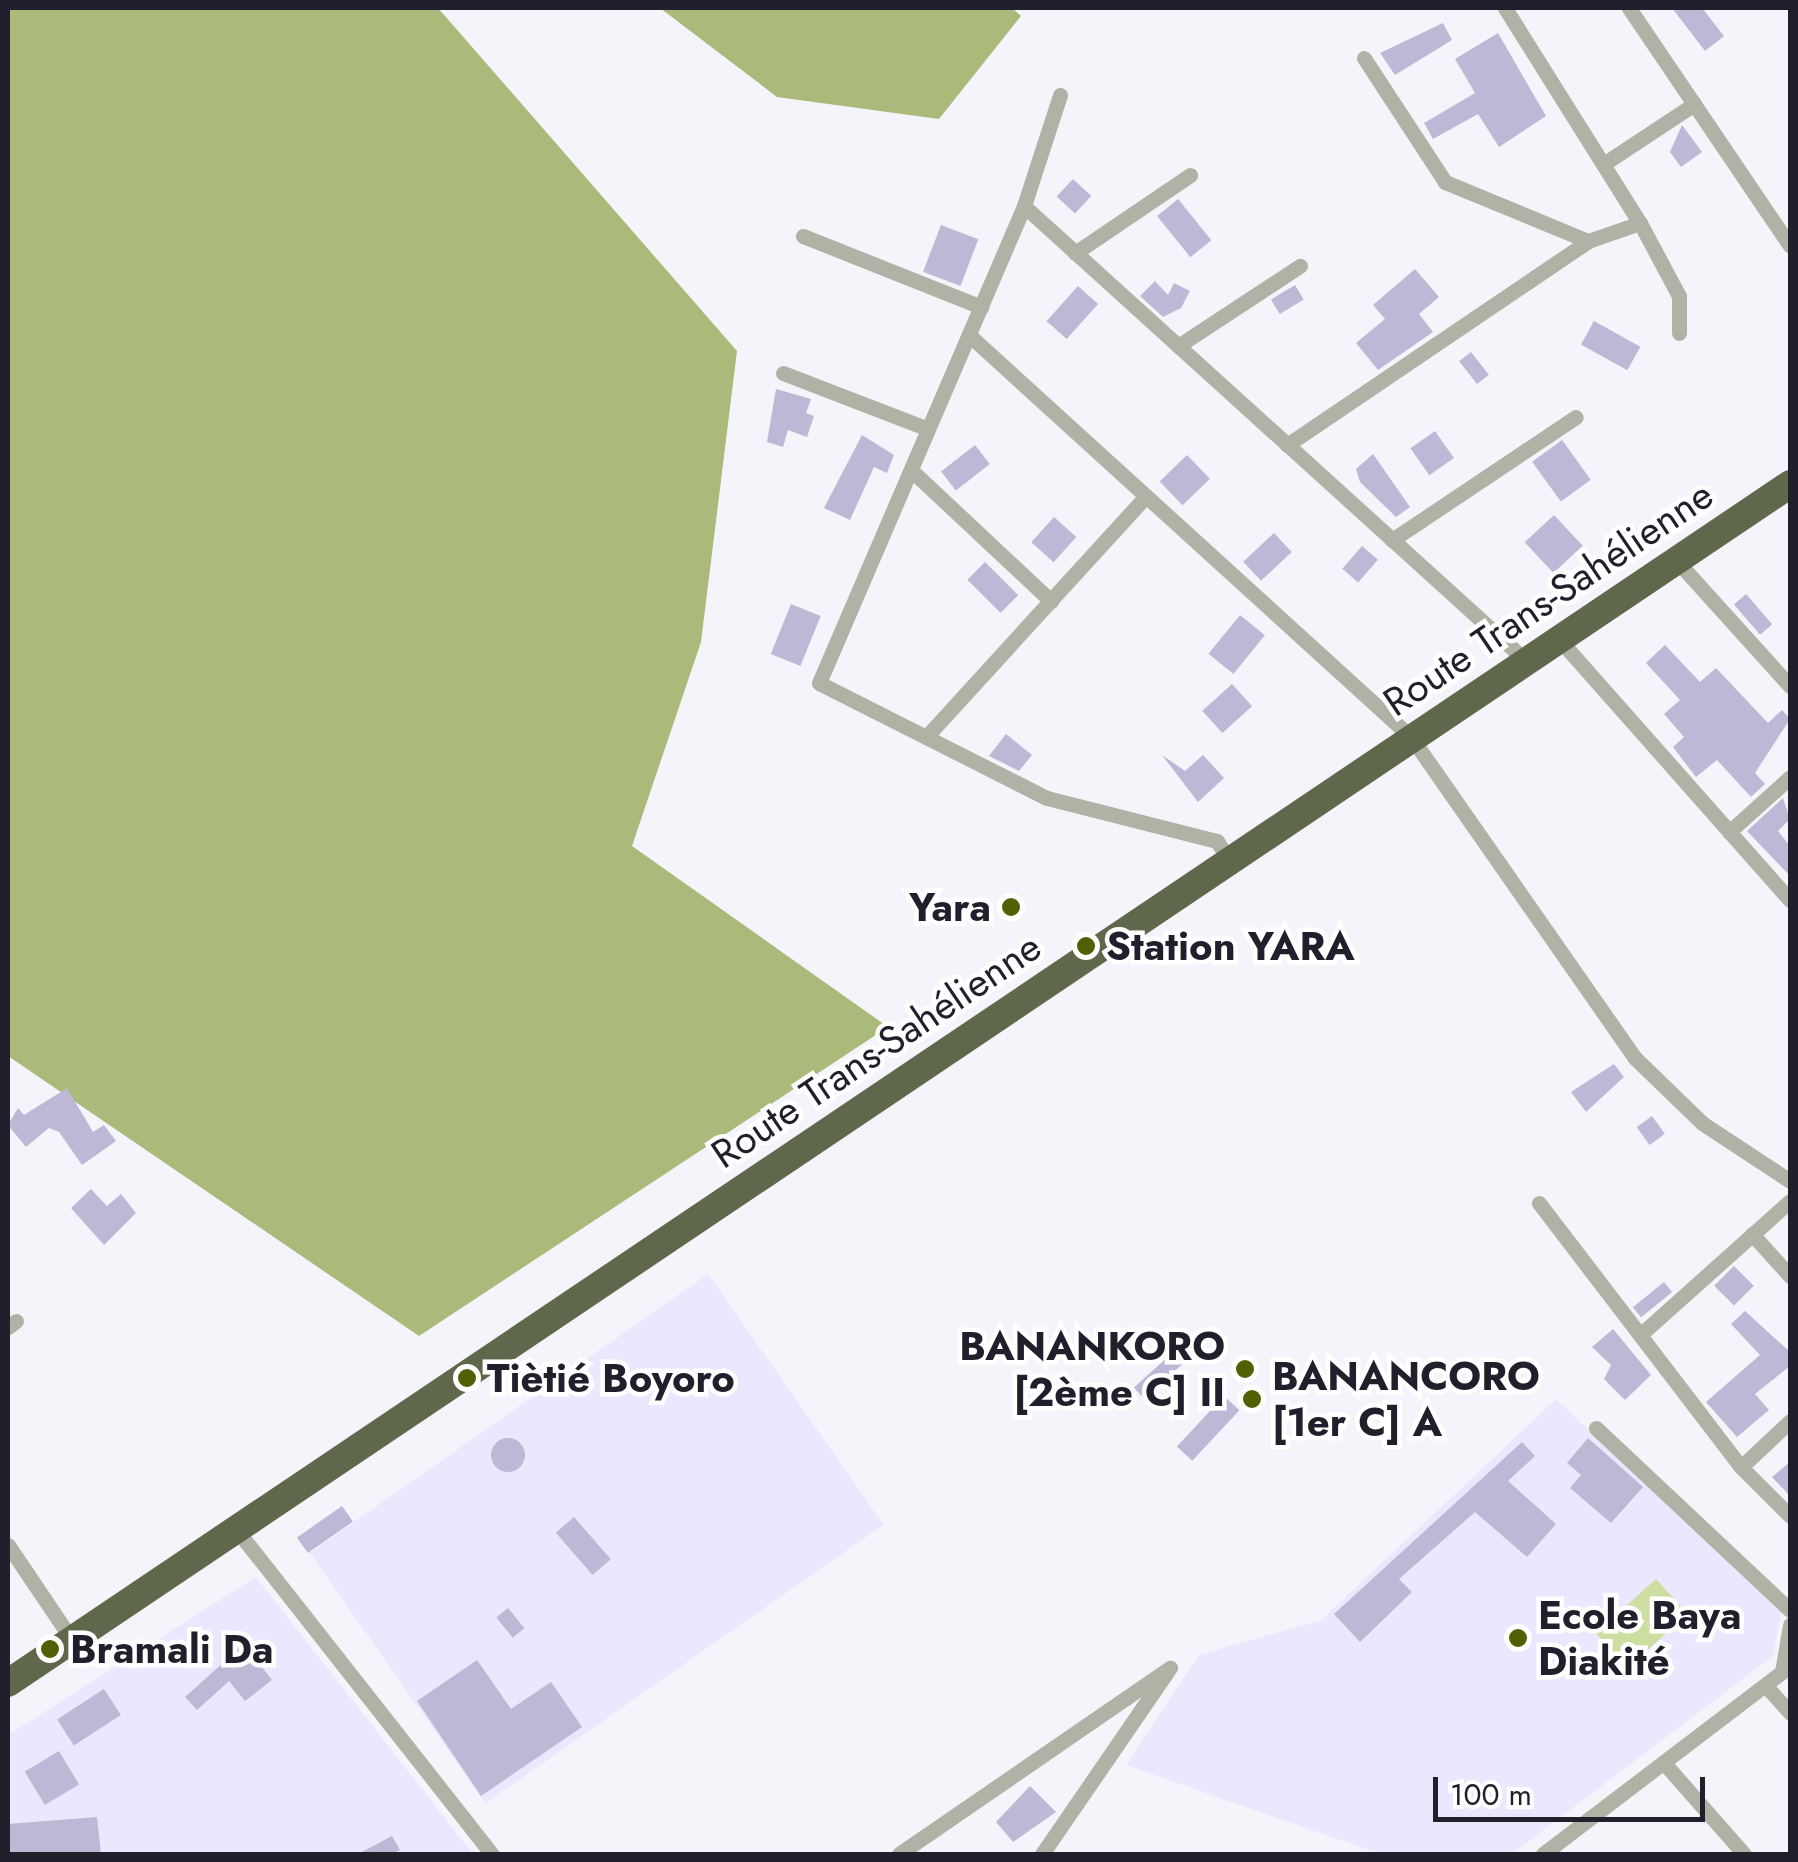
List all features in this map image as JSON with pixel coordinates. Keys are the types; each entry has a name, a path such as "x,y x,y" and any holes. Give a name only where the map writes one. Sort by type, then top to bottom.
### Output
{"highway":[{"name":"Route Trans-Sahélienne","path":"8,1683 1790,484"}],"street":[{"path":"1505,8 1640,223 1679,296 1679,332"},
{"path":"1629,8 1790,246"},
{"path":"1364,58 1444,182 1588,241"},
{"path":"1060,95 1024,206 819,683 1047,798 1217,842 1229,860"},
{"path":"1605,163 1694,104"},
{"path":"1075,253 1190,176"},
{"path":"1024,206 1525,660"},
{"path":"1287,445 1588,241 1640,223"},
{"path":"803,236 981,308"},
{"path":"1178,346 1300,266"},
{"path":"969,335 1411,737 1634,1058 1702,1123 1790,1181"},
{"path":"783,373 928,428"},
{"path":"1392,540 1576,417"},
{"path":"911,470 1051,601"},
{"path":"926,737 1146,496"},
{"path":"1676,560 1790,686"},
{"path":"1558,638 1790,900"},
{"path":"1730,832 1790,777"},
{"path":"1640,1335 1790,1201"},
{"path":"1540,1202 1741,1467 1790,1516"},
{"path":"1752,1234 1790,1276"},
{"path":"1741,1467 1790,1421"},
{"path":"1596,1428 1790,1605"},
{"path":"236,1529 492,1854"},
{"path":"8,1544 72,1640"},
{"path":"1543,1854 1782,1672 1790,1625"},
{"path":"900,1854 1170,1668 1042,1854"},
{"path":"1765,1685 1790,1713"},
{"path":"1664,1763 1740,1853"}],"shaded area":[{"path":"708,1274 884,1525 485,1803 310,1553"},
{"name":"Ecole Baya Diakité","path":"1556,1399 1782,1609 1773,1656 1512,1854 1380,1854 1126,1765 1199,1655 1321,1620"},
{"path":"256,1577 473,1854 8,1854 8,1735"}],"green space":[{"path":"8,8 438,8 737,351 701,642 632,846 888,1027 419,1336 8,1056"},
{"path":"660,8 1012,8 1021,16 939,119 777,97"},
{"path":"1656,1579 1687,1614 1627,1668 1596,1633"}],"building":[{"path":"1672,8 1702,8 1724,36 1705,51"},
{"path":"1443,23 1452,40 1395,75 1380,53"},
{"path":"1498,33 1546,116 1499,147 1478,114 1433,139 1424,123 1475,93 1455,59"},
{"path":"1682,125 1702,152 1681,167 1670,152"},
{"path":"1073,179 1091,196 1075,214 1057,197"},
{"path":"1178,199 1211,240 1190,257 1157,216"},
{"path":"941,225 978,239 960,286 923,272"},
{"path":"1415,269 1439,297 1419,314 1433,332 1378,370 1356,343 1385,319 1373,305"},
{"path":"1155,281 1168,295 1174,283 1190,291 1181,308 1163,317 1140,296"},
{"path":"1295,285 1304,300 1280,314 1271,299"},
{"path":"1078,286 1098,304 1067,339 1047,321"},
{"path":"1594,321 1640,347 1627,370 1581,345"},
{"path":"1471,352 1489,375 1477,384 1459,361"},
{"path":"776,389 811,399 806,413 814,416 807,437 788,430 783,447 767,442"},
{"path":"1435,431 1454,458 1429,475 1410,448"},
{"path":"862,435 894,455 887,473 874,467 850,520 824,508"},
{"path":"1562,440 1591,480 1561,501 1532,462"},
{"path":"975,445 990,464 956,490 941,471"},
{"path":"1373,454 1410,507 1396,517 1360,482 1356,469"},
{"path":"1187,455 1210,479 1183,505 1160,481"},
{"path":"1554,515 1583,546 1553,573 1525,542"},
{"path":"1054,517 1076,537 1054,562 1031,542"},
{"path":"1274,533 1292,552 1261,581 1243,562"},
{"path":"1362,546 1378,560 1358,582 1342,569"},
{"path":"985,562 1018,595 1001,613 967,580"},
{"path":"1746,594 1772,624 1760,635 1734,604"},
{"path":"791,604 821,616 800,666 771,654"},
{"path":"1240,615 1265,635 1233,674 1209,654"},
{"path":"1665,645 1700,682 1716,668 1768,723 1782,710 1790,719 1755,773 1765,784 1751,797 1717,760 1696,777 1673,747 1684,737 1664,714 1680,700 1646,663"},
{"path":"1232,684 1252,706 1222,733 1202,711"},
{"path":"1006,734 1032,755 1019,771 989,756"},
{"path":"1162,755 1185,771 1203,755 1224,778 1198,802"},
{"path":"1783,798 1790,819 1778,831 1790,846 1790,876 1747,831"},
{"path":"1614,1064 1624,1077 1586,1112 1571,1092"},
{"path":"67,1088 93,1132 104,1125 116,1141 82,1165 59,1132 49,1128 26,1147 8,1125 18,1108 24,1115"},
{"path":"1652,1116 1665,1134 1650,1145 1637,1127"},
{"path":"91,1189 107,1206 121,1194 136,1213 104,1245 71,1208"},
{"path":"1734,1266 1754,1286 1734,1306 1714,1286"},
{"path":"1664,1282 1672,1292 1641,1317 1633,1307"},
{"path":"1745,1311 1790,1352 1790,1366 1755,1394 1769,1410 1737,1437 1706,1402 1760,1355 1731,1324"},
{"path":"1613,1329 1651,1375 1625,1400 1604,1379 1611,1365 1592,1347"},
{"path":"1180,1346 1190,1357 1144,1399 1134,1387"},
{"path":"1224,1396 1239,1410 1192,1461 1177,1446"},
{"path":"508,1438 520,1443 525,1455 520,1467 508,1472 496,1467 491,1455 496,1443"},
{"path":"1588,1438 1643,1487 1611,1523 1570,1488 1581,1475 1567,1463"},
{"path":"1522,1442 1535,1456 1508,1481 1556,1524 1527,1557 1475,1512 1399,1579 1412,1592 1360,1642 1334,1614"},
{"path":"1790,1462 1790,1496 1772,1477"},
{"path":"342,1506 353,1522 308,1553 297,1538"},
{"path":"574,1517 611,1559 593,1575 556,1533"},
{"path":"508,1608 524,1628 513,1638 496,1617"},
{"path":"244,1644 272,1680 245,1701 229,1681 197,1710 185,1697"},
{"path":"477,1660 511,1709 551,1682 582,1727 481,1796 417,1701"},
{"path":"104,1689 121,1715 74,1745 57,1719"},
{"path":"59,1751 79,1784 45,1805 25,1772"},
{"path":"1030,1786 1056,1812 1013,1842 996,1822"},
{"path":"97,1817 101,1854 8,1854 8,1824"},
{"path":"392,1836 400,1850 392,1854 358,1854"}],"place":[{"name":"Yara","path":"1011,907"},
{"name":"Station YARA","path":"1086,946"},
{"name":"BANANKORO [2ème C] II","path":"1245,1369"},
{"name":"Tiètié Boyoro","path":"467,1378"},
{"name":"BANANCORO [1er C] A","path":"1252,1399"},
{"name":"Ecole Baya Diakité","path":"1518,1638"},
{"name":"Bramali Da","path":"50,1649"}]}
